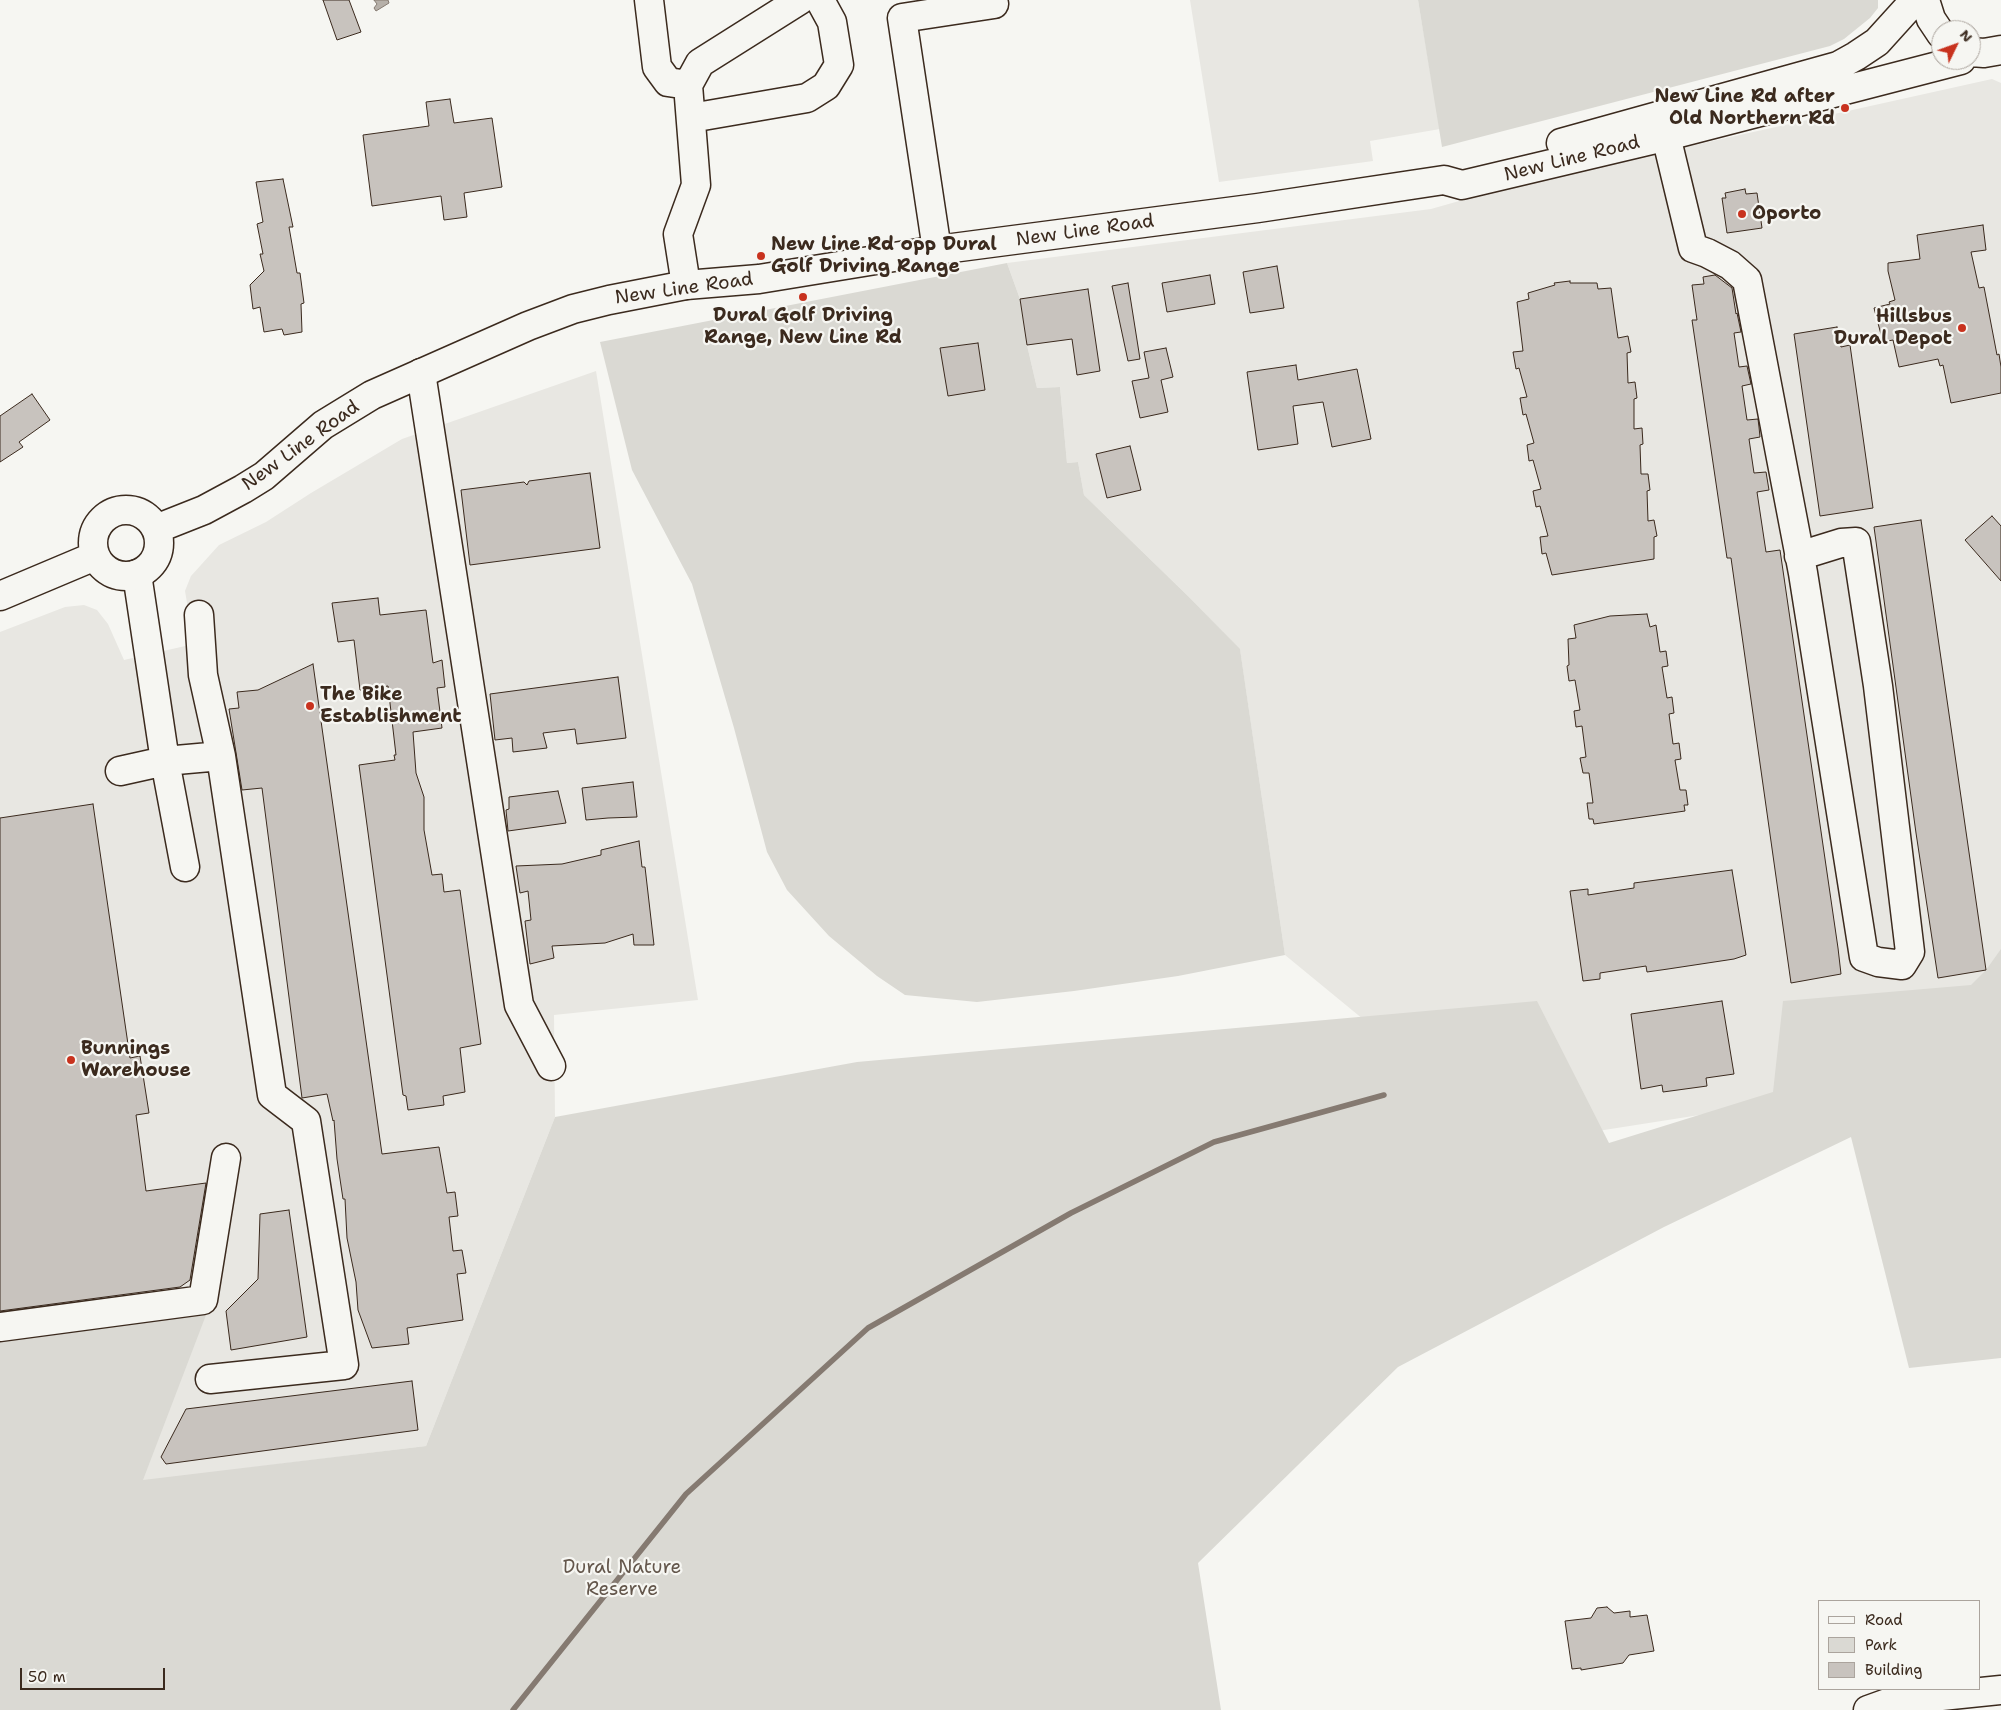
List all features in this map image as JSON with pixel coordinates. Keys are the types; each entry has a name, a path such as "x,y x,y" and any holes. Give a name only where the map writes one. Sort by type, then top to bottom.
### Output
{"main road":[{"path":"649,0 657,67 668,82 688,85"},
{"path":"686,285 678,234 696,185 688,85 700,62 800,0"},
{"path":"691,118 807,98 826,86 839,66 832,22 820,0"},
{"name":"New Line Road","path":"1444,180 1457,170 1838,66 1877,42 1915,0"},
{"path":"1925,0 1932,20"},
{"path":"937,250 902,18 994,4"},
{"name":"New Line Road","path":"156,529 204,510 264,476 302,442 347,409 372,395 495,339 573,310 609,300 686,285 759,279 937,250 1258,208 1444,180 1462,185 1666,136 1982,56"},
{"path":"1666,136 1693,248 1730,265 1747,280 1800,556 1864,957 1878,962 1902,965 1910,952 1878,686 1856,542 1841,543 1800,556"},
{"path":"421,373 519,1006 551,1066"},
{"path":"118,511 135,511 150,519 156,529 159,540 158,551 154,561 137,574 127,576 108,571 95,556 94,533 99,523 107,515 118,511"},
{"path":"0,596 95,556"},
{"path":"137,574 165,761 185,867"},
{"path":"199,615 203,675 214,681 221,756 272,1095 306,1121 344,1365 210,1379"},
{"path":"120,771 165,761 221,756"},
{"path":"0,1326 203,1300 226,1158"},
{"path":"1868,1710 1893,1701 2001,1690"}],"shaded area":[{"path":"374,0 388,0 389,3 376,11 374,8 377,4"},
{"path":"1190,0 1418,0 1440,129 1370,141 1373,161 1219,182"},
{"path":"1992,79 2001,83 2001,1003 1935,1078 1515,1144 1285,955 1240,650 1188,596 1084,495 1078,462 1067,463 1060,387 1037,388 1027,345 1020,299 1007,263 1431,209 1519,184"},
{"path":"596,371 698,1000 554,1015 555,1117 426,1446 143,1481 0,1335 0,632 65,607 84,605 97,610 108,624 124,660 194,644 185,591 191,576 219,545 266,522 402,439"}],"green space":[{"path":"1418,0 1878,0 1878,8 1870,18 1844,39 1830,46 1442,147"},
{"path":"1007,263 1020,299 1027,345 1037,388 1060,387 1067,463 1078,462 1084,495 1240,649 1285,955 1178,976 1074,991 977,1002 905,995 877,976 829,936 787,890 767,852 734,728 692,584 632,470 600,342"},
{"name":"Dural Nature Reserve","path":"2001,949 2001,1358 1909,1368 1851,1137 1664,1227 1398,1367 1198,1563 1221,1710 0,1710 0,1335 206,1315 143,1480 426,1446 555,1117 857,1062 1537,1001 1609,1143 1773,1092 1783,1001 1971,985 1986,970"}],"building":[{"path":"323,0 349,0 361,32 337,40"},
{"path":"450,99 454,123 492,118 502,187 464,193 467,217 444,220 441,196 372,206 363,135 429,126 426,102"},
{"path":"283,179 293,227 289,227 297,273 300,273 304,303 301,304 302,332 284,335 282,329 264,332 260,307 253,309 250,285 264,271 260,254 263,254 257,224 263,222 256,182"},
{"name":"Oporto","path":"1745,189 1746,194 1757,193 1762,228 1727,233 1722,198 1726,198 1725,193"},
{"path":"1983,225 1986,250 1971,252 1979,288 1984,287 1997,355 1999,354 2001,393 1951,403 1943,365 1940,366 1938,359 1899,367 1893,340 1883,342 1874,308 1890,304 1889,302 1895,300 1888,263 1920,259 1917,235"},
{"path":"1277,266 1284,308 1250,313 1243,272"},
{"path":"1210,275 1215,304 1167,312 1162,283"},
{"path":"1715,275 1732,288 1741,332 1734,333 1739,367 1747,366 1751,384 1742,386 1747,420 1758,419 1760,437 1749,439 1754,473 1766,472 1769,490 1757,492 1766,552 1780,550 1841,974 1791,983 1731,558 1727,558 1692,320 1697,320 1692,285 1704,284 1703,277"},
{"path":"1570,281 1570,283 1597,283 1598,289 1611,288 1618,338 1628,336 1631,352 1627,353 1628,383 1635,382 1637,398 1634,399 1634,429 1642,428 1643,444 1640,445 1641,474 1648,474 1650,490 1647,491 1648,521 1654,520 1657,536 1654,537 1654,559 1552,575 1546,553 1542,554 1540,537 1548,536 1540,506 1536,507 1533,491 1541,489 1533,460 1529,461 1527,445 1534,443 1526,414 1523,415 1520,398 1527,397 1519,368 1516,369 1513,352 1523,351 1517,302 1529,299 1528,293 1555,285 1554,283"},
{"path":"1128,283 1140,359 1128,361 1112,286"},
{"path":"1088,289 1100,371 1077,375 1072,339 1027,345 1020,299"},
{"path":"1837,327 1841,347 1850,345 1873,508 1820,516 1794,334"},
{"path":"978,343 985,390 948,396 940,348"},
{"path":"1166,348 1173,377 1161,380 1168,412 1140,418 1132,381 1149,378 1144,352"},
{"path":"1296,365 1298,380 1357,369 1371,439 1332,447 1323,402 1293,406 1298,444 1258,450 1247,372"},
{"path":"32,394 50,420 19,442 23,447 0,462 0,416"},
{"path":"1130,446 1141,490 1107,498 1096,454"},
{"path":"590,473 600,548 470,565 461,490 524,482 527,485 529,481"},
{"path":"1992,516 2001,526 2001,581 1965,540"},
{"path":"1921,520 1986,970 1938,978 1874,527"},
{"path":"378,598 380,615 426,610 433,663 442,660 445,687 437,688 442,728 413,732 416,773 424,797 424,830 432,875 442,874 444,892 460,890 481,1044 460,1048 465,1092 443,1096 444,1105 408,1110 406,1096 403,1095 359,765 395,760 388,686 360,690 354,640 338,642 332,603"},
{"path":"1647,614 1650,627 1656,625 1660,652 1666,651 1668,666 1662,667 1667,698 1672,697 1674,713 1669,714 1673,744 1679,743 1681,759 1675,760 1680,790 1686,790 1688,805 1684,805 1685,811 1594,824 1593,819 1589,819 1587,803 1593,803 1589,773 1583,773 1580,758 1586,757 1582,726 1576,727 1574,711 1580,710 1575,680 1569,681 1567,666 1569,665 1568,639 1576,638 1574,625 1610,616"},
{"path":"313,664 382,1154 439,1147 447,1193 455,1192 458,1216 449,1217 453,1251 462,1250 466,1273 457,1274 463,1320 407,1328 409,1344 372,1348 358,1310 356,1282 347,1238 345,1199 343,1199 337,1159 334,1120 327,1094 302,1098 262,788 242,790 229,709 239,708 237,692 258,690"},
{"path":"618,677 626,738 577,744 575,729 543,733 547,748 513,752 512,738 495,740 490,694"},
{"path":"633,782 637,817 586,820 582,788"},
{"path":"558,791 566,823 508,831 506,810 509,809 509,797"},
{"name":"Bunnings Warehouse","path":"93,804 130,1058 140,1056 149,1113 136,1115 146,1191 206,1183 190,1280 180,1287 0,1311 0,818"},
{"path":"639,841 642,867 645,867 654,945 634,945 633,934 605,943 552,946 554,958 530,964 525,921 531,920 528,891 520,893 516,866 562,864 601,855 601,850"},
{"path":"1732,870 1746,955 1734,959 1647,972 1646,966 1600,973 1600,979 1583,981 1570,891 1588,889 1588,895 1634,888 1634,883"},
{"path":"1722,1001 1734,1074 1706,1078 1707,1086 1663,1092 1662,1085 1641,1089 1631,1014"},
{"path":"289,1210 307,1337 231,1350 226,1311 258,1279 260,1214"},
{"path":"412,1381 418,1430 166,1464 161,1457 186,1409"},
{"path":"1607,1607 1614,1613 1630,1611 1630,1617 1647,1615 1654,1651 1629,1655 1623,1663 1581,1670 1581,1668 1572,1669 1565,1621 1591,1618 1597,1608"}],"waterway":[{"path":"513,1710 686,1494 868,1328 1071,1213 1214,1142 1384,1095"}],"place":[{"name":"New Line Rd after Old Northern Rd","path":"1845,108"},
{"name":"Oporto","path":"1742,214"},
{"name":"New Line Rd opp Dural Golf Driving Range","path":"761,256"},
{"name":"Dural Golf Driving Range, New Line Rd","path":"803,297"},
{"name":"Hillsbus Dural Depot","path":"1962,328"},
{"name":"The Bike Establishment","path":"310,706"},
{"name":"Bunnings Warehouse","path":"71,1060"}]}
